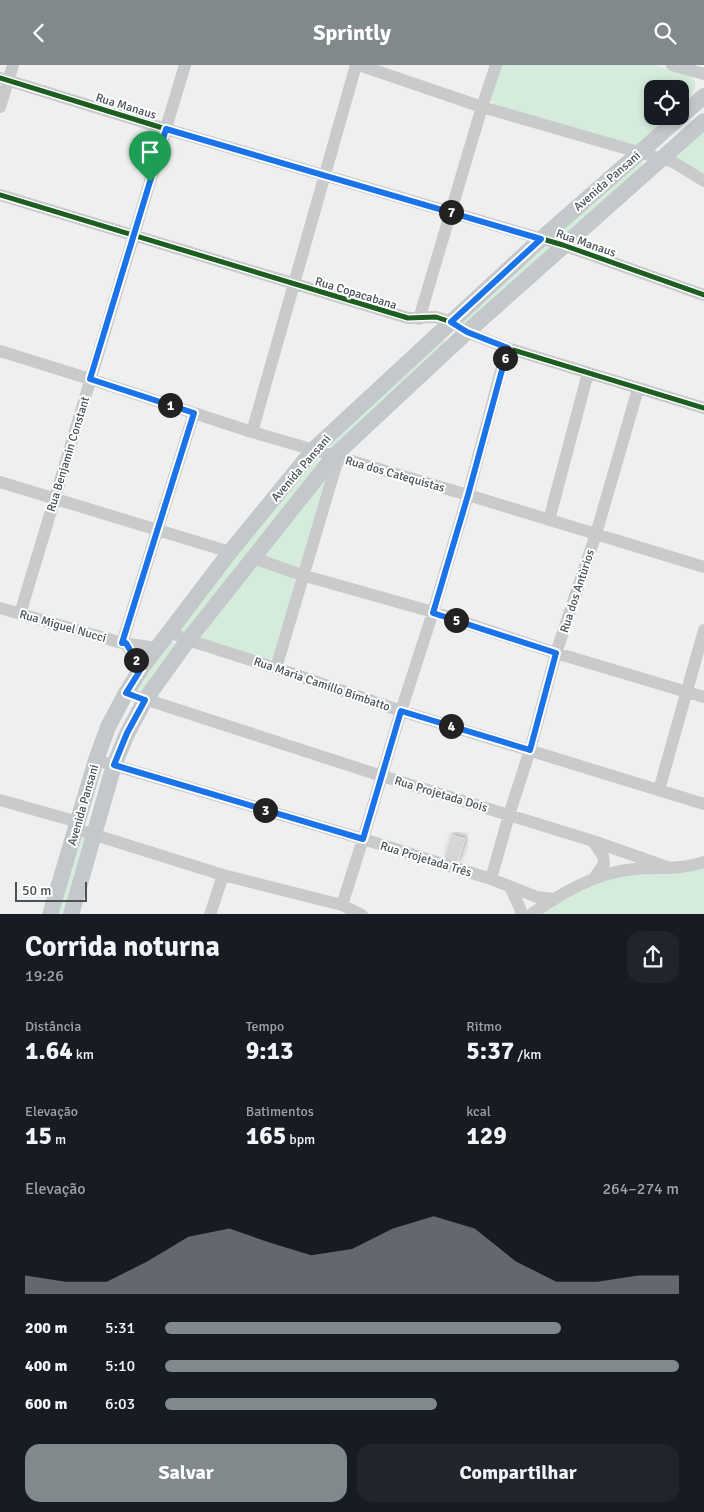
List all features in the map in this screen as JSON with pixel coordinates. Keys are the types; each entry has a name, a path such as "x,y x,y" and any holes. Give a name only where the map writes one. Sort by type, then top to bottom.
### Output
{"main road":[{"name":"Avenida Pansani","path":"50,914 96,760 108,727 141,669 230,552 314,449 541,239 704,96"},
{"name":"Avenida Pansani","path":"71,914 93,833 114,765 127,733 145,700 188,640 253,558 338,454 467,332 704,121"}],"street":[{"path":"0,107 4,79 13,65"},
{"name":"Rua Benjamin Constant","path":"20,614 185,65"},
{"path":"252,431 358,65 482,107 673,162 704,181"},
{"path":"419,319 496,65"},
{"path":"672,65 704,74"},
{"name":"Rua Manaus","path":"4,79 166,129 563,245 704,295"},
{"name":"Rua Copacabana","path":"0,195 408,319 436,317 451,322 467,332 508,348 704,409"},
{"path":"342,905 433,613 468,495 508,348"},
{"name":"Rua dos Catequistas","path":"0,351 252,431 338,454 704,567"},
{"path":"549,520 588,373"},
{"name":"Rua dos Antùrios","path":"491,879 530,750 556,653 596,535 638,389"},
{"path":"141,669 124,643 194,413"},
{"path":"276,668 338,454"},
{"path":"0,482 230,552"},
{"path":"253,558 302,575 433,613 556,653 704,697"},
{"name":"Rua Miguel Nucci","path":"0,608 124,643 157,648"},
{"path":"659,790 704,630"},
{"name":"Rua Maria Camillo Bimbatto","path":"170,632 188,640 401,711 704,804"},
{"name":"Rua Projetada Dois","path":"126,693 382,776 593,841 670,868"},
{"name":"Rua Projetada Três","path":"96,760 363,839 491,879 537,897 553,899"},
{"path":"0,800 93,833 223,875 342,905 360,914"},
{"path":"593,841 603,856 604,865 595,877"},
{"path":"531,914 553,899 595,877 620,871 692,867 704,862"},
{"path":"210,914 223,875"},
{"path":"510,887 521,914"}],"green space":[{"path":"501,65 654,65 691,76 695,81 695,87 689,99 689,80 644,80 644,125 662,125 641,144 630,146 496,105 490,99"},
{"path":"704,131 704,176 677,159 676,154"},
{"path":"641,160 644,166 563,238 556,237 555,235"},
{"path":"540,244 547,246 548,251 463,325 461,317"},
{"path":"443,339 448,343 334,448 328,447"},
{"path":"317,457 320,463 189,630 183,632 180,629 180,625"},
{"path":"327,477 300,566 296,568 264,556"},
{"path":"259,564 292,576 295,582 274,656 268,661 200,640 198,634 252,566"},
{"path":"171,641 176,645 142,692 138,689 144,671"},
{"path":"80,836 86,839 65,914 53,914"},
{"path":"704,866 704,914 541,914 559,900 621,874"}],"building":[{"path":"451,835 465,839 457,863 444,859"}],"cycle path":[{"path":"0,78 166,129 563,245 704,295"},
{"path":"0,195 408,318 436,317 507,348 704,408"}],"route":[{"path":"166,129 541,239 451,322 467,332 508,348 468,495 433,613 556,653 530,750 401,711 363,839 114,765 127,733 145,700 126,693 141,669 126,643 122,643 194,413 90,379 150,182 166,129"}]}
